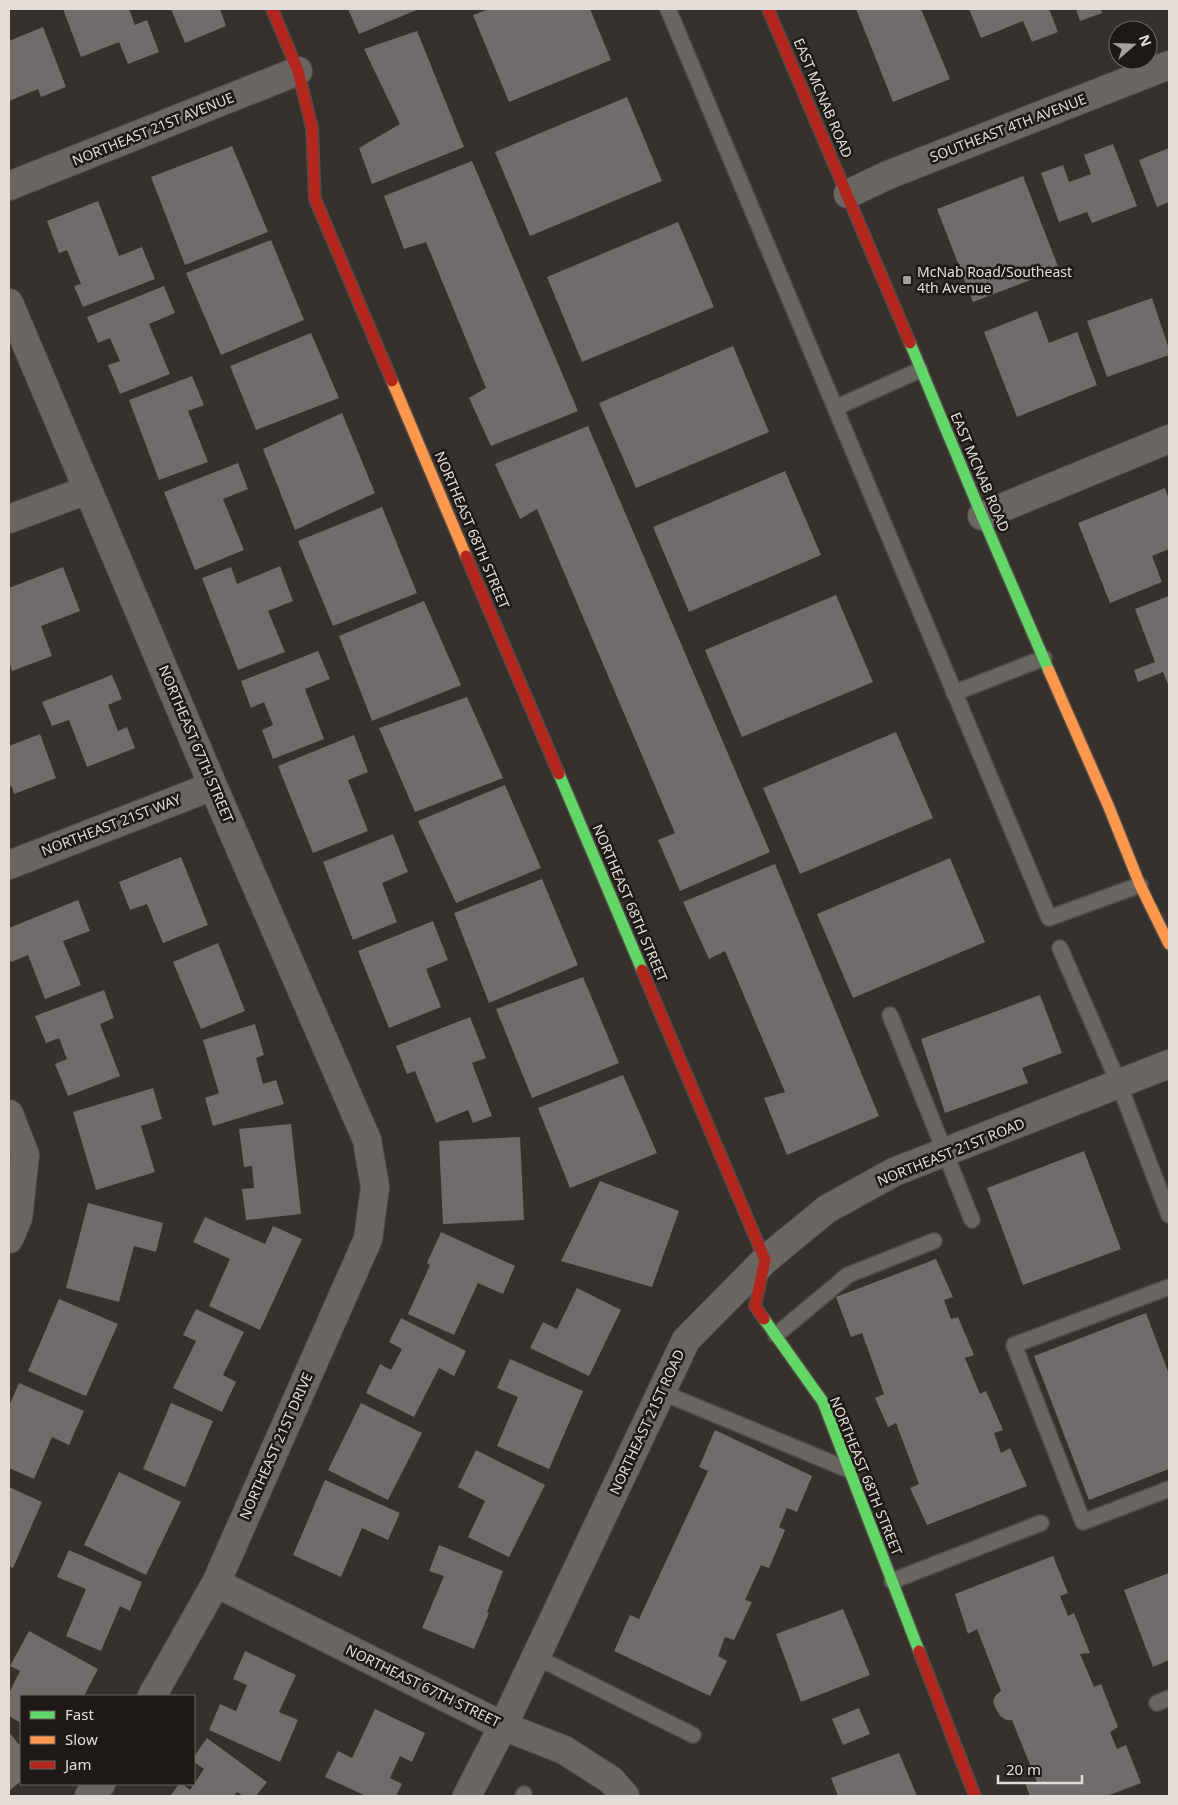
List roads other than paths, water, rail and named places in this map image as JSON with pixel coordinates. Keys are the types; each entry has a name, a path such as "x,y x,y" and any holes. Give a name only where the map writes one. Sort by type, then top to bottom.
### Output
{"street":[{"name":"NORTHEAST 68TH STREET","path":"272,9 298,71 312,128 315,199 765,1260 755,1306 823,1402 975,1796"},
{"name":"EAST MCNAB ROAD","path":"768,9 848,194 982,516 1108,805 1140,885 1169,944"},
{"name":"SOUTHEAST 4TH AVENUE","path":"848,194 888,175 1169,64"},
{"name":"NORTHEAST 21ST AVENUE","path":"9,186 298,71"},
{"name":"NORTHEAST 67TH STREET","path":"9,303 213,786 368,1140 374,1187"},
{"path":"982,516 1169,439"},
{"path":"9,519 87,490"},
{"name":"NORTHEAST 21ST WAY","path":"9,865 213,786"},
{"name":"NORTHEAST 21ST ROAD","path":"467,1796 503,1726 686,1340 765,1260 826,1209 894,1172 1169,1064"},
{"path":"9,1114 25,1155 18,1218 9,1239"},
{"name":"NORTHEAST 21ST DRIVE","path":"153,1695 216,1583 368,1238 374,1187"},
{"name":"NORTHEAST 67TH STREET","path":"216,1583 503,1726 564,1750 611,1780 625,1796"},
{"path":"89,1796 101,1785"}],"lane":[{"path":"668,9 1049,918 1140,885"},
{"path":"835,408 920,370"},
{"path":"954,692 1044,658"},
{"path":"1060,948 1119,1084 1169,1215"},
{"path":"890,1014 972,1220"},
{"path":"776,1335 848,1275 934,1241"},
{"path":"1169,1287 1014,1345 1083,1522 1169,1489"},
{"path":"661,1392 850,1470"},
{"path":"892,1581 1041,1523"},
{"path":"536,1657 693,1735"}],"place":[{"name":"McNab Road/Southeast 4th Avenue","path":"907,280"}]}
